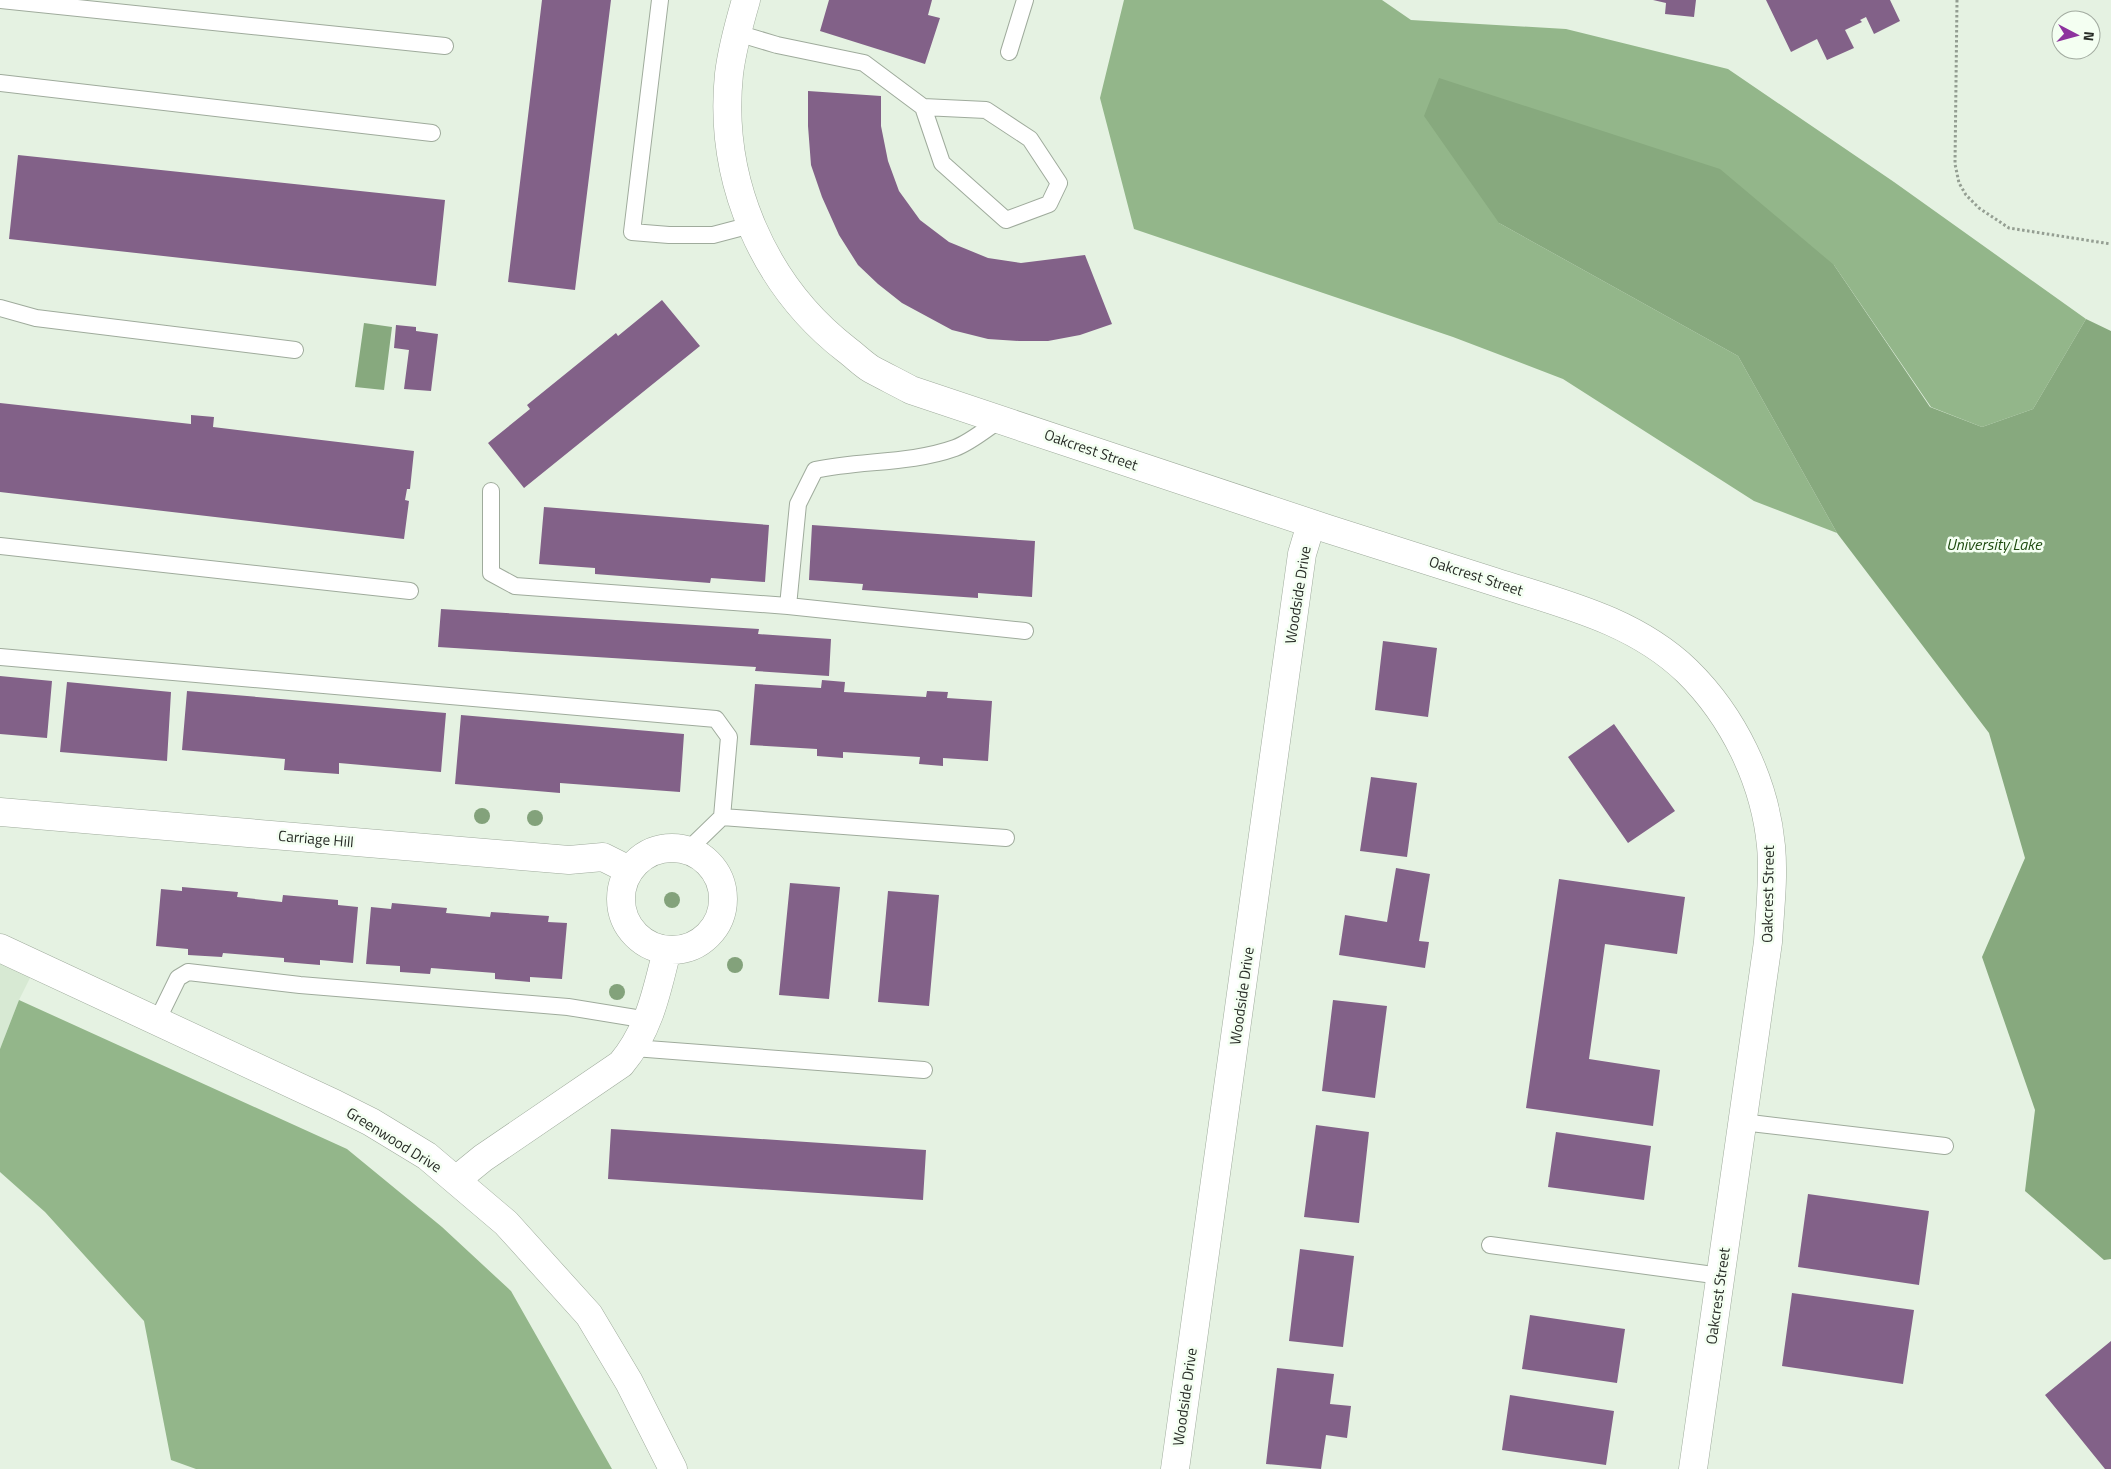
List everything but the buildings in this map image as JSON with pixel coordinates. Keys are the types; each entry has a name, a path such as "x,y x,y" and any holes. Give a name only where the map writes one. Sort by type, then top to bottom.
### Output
{"street":[{"name":"Oakcrest Street","path":"746,0 729,73 728,120 733,167 745,212 761,248 790,294 827,335 870,368 912,390 1311,524 1601,616 1646,640 1680,666 1720,710 1746,755 1764,803 1771,846 1768,942 1693,1469"},
{"name":"Woodside Drive","path":"1175,1469 1302,554 1311,524"},
{"name":"Carriage Hill","path":"0,812 569,860 603,857 629,870"},
{"path":"676,847 688,850 704,858 714,869 722,885 724,905 718,922 709,935 694,946 677,951 647,945 633,934 624,918 621,907 621,889 629,870 642,857 658,849 676,847"},
{"name":"Greenwood Drive","path":"0,948 371,1122 427,1156 506,1223 590,1315 629,1382 673,1469"},
{"path":"456,1180 483,1158 621,1064 634,1048 648,1020 667,950"}],"lane":[{"path":"0,0 445,46"},
{"path":"660,0 632,232 669,235 713,235 751,225"},
{"path":"1009,52 1025,0"},
{"path":"737,33 777,45 864,64 923,107 986,110 1030,139 1058,183 1049,204 1006,220 942,163 923,107"},
{"path":"0,83 432,133"},
{"path":"0,308 36,318 294,350"},
{"path":"788,606 798,504 815,470 840,465 914,458 956,448 1001,419"},
{"path":"492,492 490,573 515,586 788,606 1024,631"},
{"path":"0,546 410,591"},
{"path":"0,657 716,719 729,737 722,817 688,850"},
{"path":"722,817 1006,838"},
{"path":"157,1021 178,978 188,972 300,985 568,1006 648,1020"},
{"path":"634,1048 924,1070"},
{"path":"1742,1122 1944,1146"},
{"path":"1490,1244 1721,1276"}],"path":[{"path":"1957,0 1955,164 1959,183 1966,195 1979,208 2009,228 2111,244"}],"shaded area":[{"path":"1124,0 1382,0 1411,20 1566,29 1728,69 1894,182 2086,319 2033,409 1982,427 1931,407 1834,265 1499,223 1738,356 1837,533 1754,501 1563,379 1453,337 1134,229 1100,98"},
{"path":"0,948 37,964 19,1000 0,1049"},
{"path":"19,1000 347,1149 442,1227 511,1291 612,1469 196,1469 171,1460 144,1321 45,1212 0,1172 0,1049"}],"water":[{"name":"University Lake","path":"1439,78 1720,169 1834,265 1930,407 1982,427 2033,409 2086,319 2111,331 2111,1259 2104,1260 2025,1191 2035,1110 1982,957 2025,858 1989,733 1837,533 1738,356 1499,223 1424,116"},
{"path":"364,323 392,327 384,390 355,387"}]}
